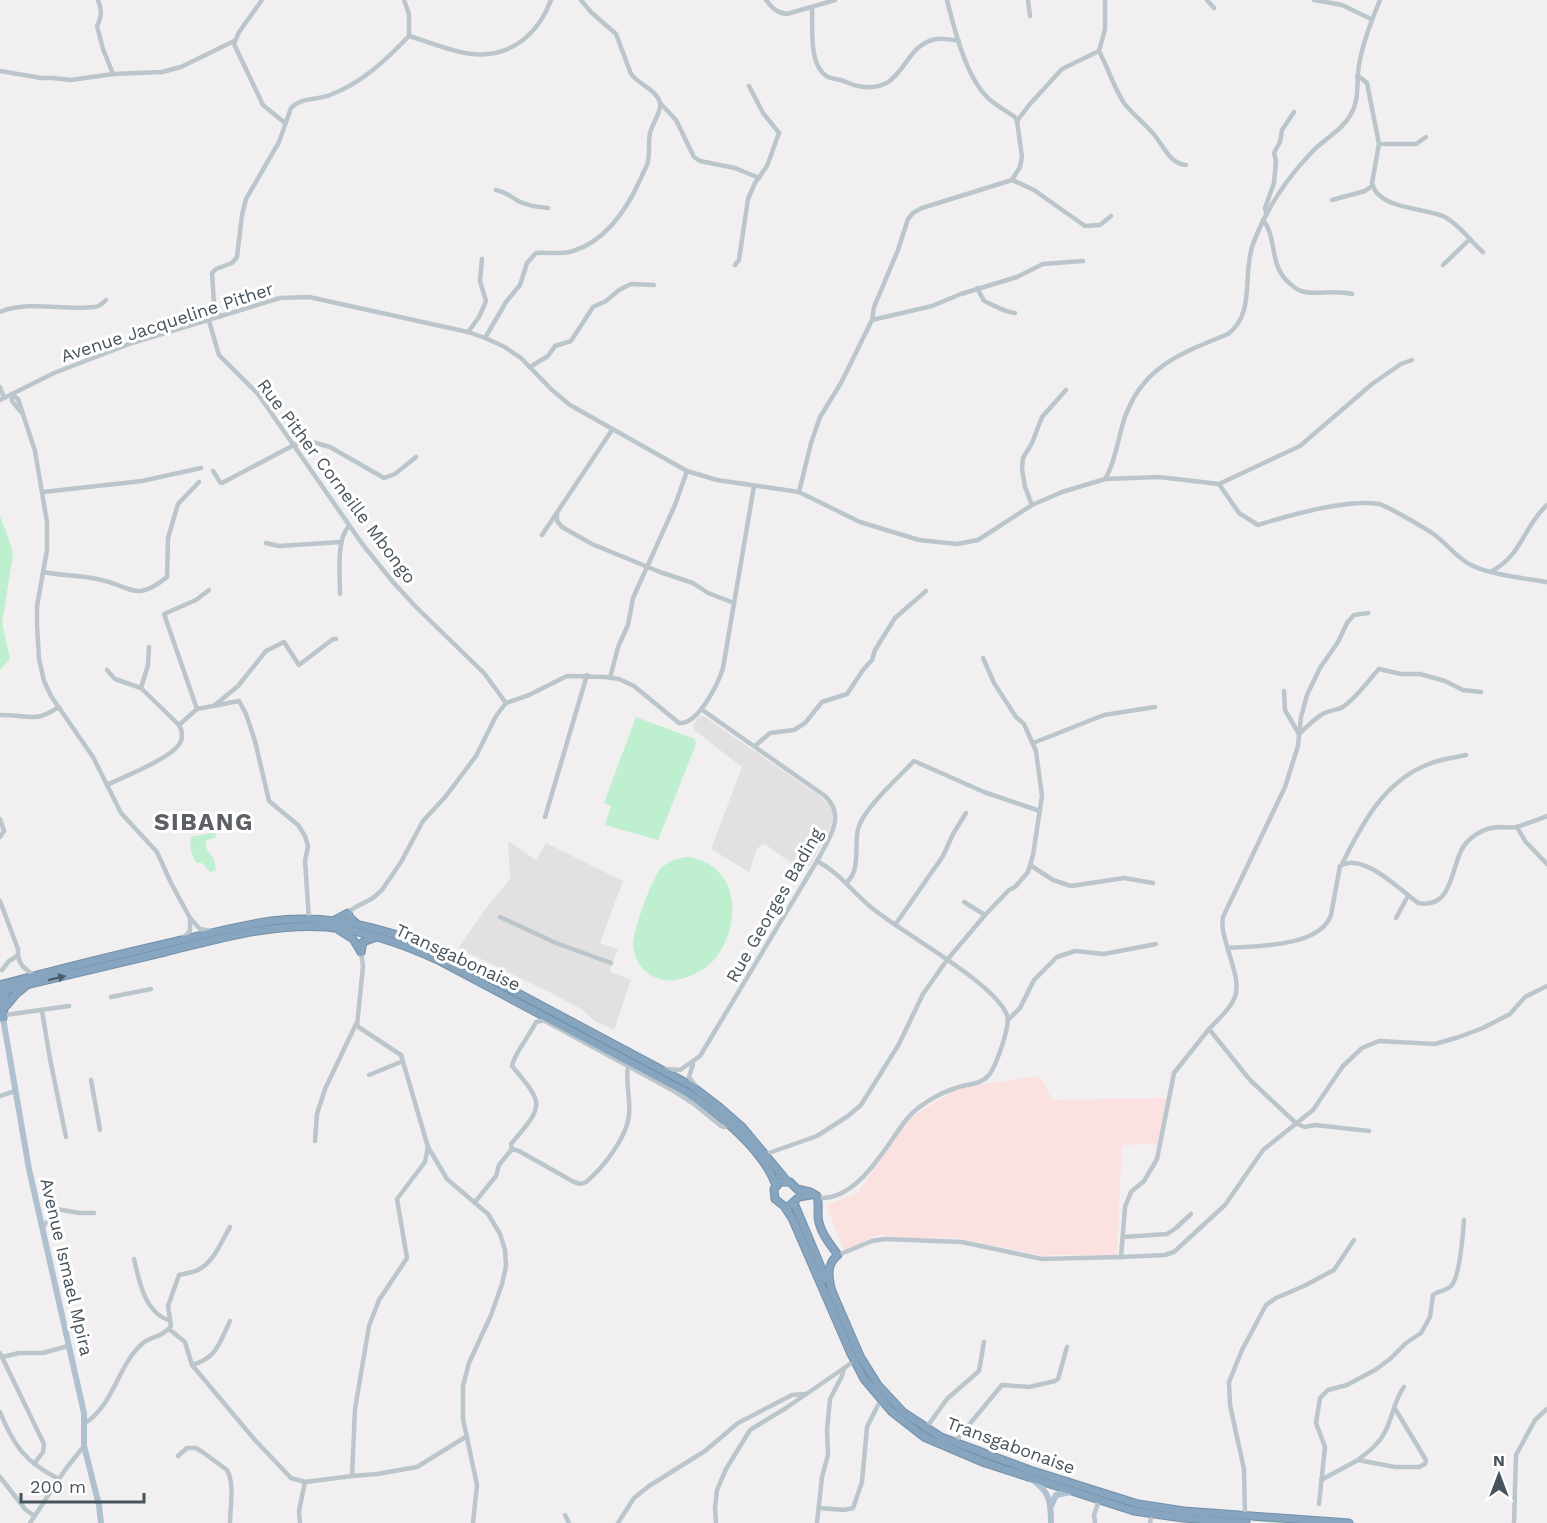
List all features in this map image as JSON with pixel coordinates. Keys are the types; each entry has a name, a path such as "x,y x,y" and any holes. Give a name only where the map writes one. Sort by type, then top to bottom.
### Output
{"highway":[{"path":"2,1012 2,988 34,975 215,932 268,922 332,921 348,913 358,925"},
{"name":"Transgabonaise","path":"332,921 401,936 430,947 651,1063 709,1098 739,1124 787,1181"},
{"name":"Transgabonaise","path":"2,988 28,985 254,931 297,927 337,929 380,937 432,957 688,1093 728,1125 765,1165 776,1186"},
{"path":"337,929 353,939 360,951"},
{"path":"360,951 361,944 365,940 380,937"},
{"path":"2,1012 16,994 28,985"},
{"path":"818,1198 807,1194 784,1206 775,1199 776,1186 780,1182 787,1181 797,1189 812,1192 818,1198 818,1219 826,1239 838,1255 832,1260 828,1271 832,1293"},
{"path":"795,1201 797,1189"},
{"name":"Transgabonaise","path":"795,1201 860,1356 878,1384 903,1412 941,1437 1015,1465 1125,1500 1245,1519"},
{"name":"Transgabonaise","path":"784,1206 797,1227 851,1354 864,1378 885,1404 909,1427 929,1440 1028,1478 1134,1511 1156,1515 1349,1523"}],"main road":[{"name":"Avenue Ismael Mpira","path":"2,1012 30,1169 85,1423 84,1446 99,1504 101,1523"},
{"path":"1028,1478 1045,1490 1051,1508 1051,1523"},
{"path":"1051,1508 1056,1495 1073,1492"}],"street":[{"path":"98,0 102,9 101,18 96,26 113,74"},
{"path":"0,71 71,80 113,74 170,71 234,41 262,0"},
{"path":"220,317 214,304 212,273 232,263 237,257 242,215 247,196 279,142 285,123 295,104 330,95 356,82 378,67 409,36 409,14 404,0"},
{"path":"409,36 469,54 494,52 520,42 528,36 539,24 550,0"},
{"path":"581,0 616,34 631,74 635,80 657,96 661,104 676,120 694,157 700,161 735,168 759,178"},
{"path":"766,0 779,13 796,13 835,0"},
{"path":"947,0 959,41 980,88 985,96 1015,117 1017,121 1022,162 1012,180"},
{"path":"1028,0 1030,16"},
{"path":"1105,0 1105,29 1099,51 1122,100 1155,135 1171,159 1186,165"},
{"path":"1207,0 1214,8"},
{"path":"1314,0 1342,6 1371,19"},
{"path":"1105,479 1130,404 1145,380 1171,360 1228,334 1235,328 1242,313 1247,290 1250,253 1266,213 1284,185 1312,152 1350,117 1357,96 1363,44 1380,0"},
{"path":"812,8 816,63 830,78 859,87 878,86 897,76 924,43 939,39 959,41"},
{"path":"234,41 263,105 285,123"},
{"path":"1017,121 1062,69 1099,51"},
{"path":"1332,200 1365,191 1372,186 1379,144 1369,89 1364,80 1358,77"},
{"path":"735,265 739,260 747,205 752,190 767,166 779,133 763,113 749,86"},
{"path":"485,338 506,302 520,285 527,263 536,252 567,253 586,245 616,219 629,203 648,162 650,133 661,104"},
{"path":"1266,213 1265,208 1274,183 1276,161 1274,153 1280,142 1282,130 1294,111"},
{"path":"1379,144 1416,144 1426,137"},
{"path":"799,492 810,443 820,417 841,383 873,320 874,307 910,216 922,208 1012,180 1034,190 1085,226 1100,225 1111,216"},
{"path":"1372,186 1384,199 1395,205 1431,212 1446,218 1459,226 1483,252"},
{"path":"496,190 508,193 527,205 548,208"},
{"path":"1261,225 1270,233 1276,265 1292,286 1305,292 1340,291 1352,294"},
{"path":"1443,265 1470,239"},
{"path":"468,332 479,317 486,301 480,281 482,259"},
{"path":"873,320 932,306 977,288 1017,277 1043,264 1083,261"},
{"path":"530,367 548,356 555,346 571,341 593,307 632,284 654,285"},
{"path":"977,288 984,301 1015,313"},
{"name":"Avenue Jacqueline Pither","path":"1,400 54,373 124,346 280,298 309,297 468,332 485,338 513,352 563,400 687,471 717,480 799,492 860,522 909,537 941,543 968,543 978,540 1032,505 1062,492 1105,479 1159,477 1220,484"},
{"path":"0,312 14,308 95,307 106,300"},
{"name":"Rue Pither Corneille Mbongo","path":"209,321 219,355 258,394 349,526 393,582 484,674 506,703"},
{"path":"1413,360 1394,369 1372,384 1294,450 1220,484 1239,513 1258,525 1291,514 1349,504 1384,506 1434,534 1469,564 1547,582"},
{"path":"0,387 1,400 18,406"},
{"path":"18,406 21,394 26,387"},
{"path":"1032,505 1025,487 1023,458 1032,443 1042,417 1066,390"},
{"path":"12,394 12,401 23,415 34,444 44,492 48,537 37,606 42,677 48,691 80,736 124,818 157,852 190,918 200,929 215,932"},
{"path":"542,535 612,430"},
{"path":"213,471 222,483 301,442 315,442 330,447 384,478 395,474 416,458"},
{"path":"44,492 142,481 201,468"},
{"path":"610,678 613,660 628,625 631,604 675,505 687,471"},
{"path":"44,572 99,579 130,591 146,591 157,586 167,577 168,538 178,504 199,482"},
{"path":"348,913 382,890 401,862 423,821 446,796 476,756 496,716 506,703 530,695 567,676 586,675 624,681 634,686 679,723 689,721 701,709 723,668 754,486"},
{"path":"1492,571 1512,558 1539,513 1547,505"},
{"path":"557,514 557,521 562,527 592,543 734,603"},
{"path":"340,594 341,542 343,532 349,526"},
{"path":"266,543 279,546 341,542"},
{"path":"197,709 164,614 196,600 209,591"},
{"path":"755,746 770,733 794,730 805,723 822,702 847,694 862,670 872,660 875,650 895,618 926,591"},
{"path":"1121,1257 1125,1207 1129,1197 1144,1180 1157,1159 1174,1073 1209,1029 1226,1014 1236,996 1237,981 1222,929 1225,912 1285,787 1298,746 1307,695 1347,623 1354,615 1368,613"},
{"path":"214,705 238,686 266,651 273,647 284,642 299,665 336,639"},
{"path":"141,688 148,665 148,647"},
{"path":"766,1154 817,1136 833,1127 861,1105 899,1044 923,994 947,960 985,915 1028,872 1040,811 1041,783 1033,742 1024,724 1016,717 994,683 983,658"},
{"path":"1299,734 1319,716 1349,702 1373,679 1379,669 1401,674 1420,674 1445,681 1463,690 1481,692"},
{"path":"107,670 115,679 141,688 182,730 181,742 176,747 151,765 107,785"},
{"path":"545,818 586,675"},
{"path":"1284,691 1285,710 1299,734"},
{"path":"179,725 197,709 238,701 246,714 255,741 269,801 297,825 308,846 305,861 309,920"},
{"path":"0,715 16,714 35,717 59,707"},
{"path":"1033,742 1104,715 1155,707"},
{"name":"Rue Georges Bading","path":"694,1062 700,1056 817,861 835,826 836,817 834,806 825,796 701,709"},
{"path":"1228,948 1298,940 1322,928 1331,915 1340,867 1371,809 1388,790 1419,768 1466,755"},
{"path":"847,882 850,880 854,867 858,827 876,800 914,761 984,792 1040,811"},
{"path":"895,925 943,856 966,813"},
{"path":"1340,867 1347,862 1354,862 1374,870 1418,903 1434,903 1449,887 1458,855 1468,841 1478,833 1497,827 1517,827 1547,816"},
{"path":"0,819 4,831 0,837"},
{"path":"1517,827 1525,841 1547,864"},
{"path":"817,861 847,882 870,907 947,960 998,1000 1008,1020"},
{"path":"1030,865 1053,880 1071,886 1124,878 1153,883"},
{"path":"1396,918 1408,896"},
{"path":"0,901 18,949 17,956 23,969 34,975"},
{"path":"964,902 985,915"},
{"path":"500,917 556,943 611,963"},
{"path":"180,940 188,933 190,918"},
{"path":"818,1198 836,1195 855,1185 915,1110 951,1089 979,1083 986,1078 993,1068 1008,1020 1020,1008 1034,980 1057,957 1076,951 1104,954 1156,944"},
{"path":"315,1141 317,1114 325,1089 357,1024 363,966 360,951"},
{"path":"2,970 9,961 17,956"},
{"path":"838,1255 872,1240 885,1239 962,1242 1042,1259 1165,1255 1174,1252 1226,1205 1269,1143 1313,1110 1350,1059 1370,1044 1389,1040 1419,1044 1447,1041 1483,1028 1510,1014 1526,997 1547,986"},
{"path":"111,996 151,989"},
{"path":"2,1012 42,1011 69,1006"},
{"path":"42,1011 66,1137"},
{"path":"475,1202 496,1176 499,1165 512,1149 511,1144 534,1118 537,1098 512,1066 512,1061 536,1022 548,1020"},
{"path":"357,1024 359,1029 396,1051 404,1061 428,1147 447,1179 488,1214 500,1234 505,1250 506,1266 491,1315 469,1363 463,1386 462,1411 477,1485 473,1523"},
{"path":"1209,1029 1250,1080 1297,1124 1305,1127 1315,1125 1369,1131"},
{"path":"589,1042 628,1067 684,1097 721,1126 728,1125"},
{"path":"369,1075 404,1061"},
{"path":"651,1063 677,1071 694,1062"},
{"path":"694,1062 689,1077 691,1082 709,1098"},
{"path":"512,1149 519,1150 574,1182 586,1182 610,1156 627,1123 629,1113 628,1067"},
{"path":"92,1080 100,1130"},
{"path":"0,1096 15,1091"},
{"path":"352,1476 355,1409 369,1326 379,1300 407,1258 397,1199 425,1162 428,1147"},
{"path":"44,1226 56,1209 94,1213"},
{"path":"1123,1237 1167,1234 1191,1214"},
{"path":"1319,1504 1325,1447 1316,1423 1320,1398 1328,1390 1347,1385 1375,1370 1421,1333 1430,1317 1433,1294 1449,1288 1454,1281 1461,1251 1464,1220"},
{"path":"85,1423 100,1412 130,1360 143,1343 160,1336 171,1326 168,1306 176,1280 182,1274 206,1265 230,1227"},
{"path":"1245,1519 1244,1469 1230,1404 1229,1382 1242,1350 1266,1305 1334,1270 1354,1240"},
{"path":"134,1259 138,1281 156,1313 169,1320"},
{"path":"192,1365 215,1353 230,1321"},
{"path":"169,1329 185,1342 192,1365 291,1478 304,1482 417,1467 466,1436"},
{"path":"929,1424 947,1399 979,1371 984,1342"},
{"path":"34,1464 43,1452 44,1444 1,1355 43,1353 68,1346"},
{"path":"958,1438 1002,1385 1029,1387 1058,1379 1067,1347"},
{"path":"716,1523 717,1490 726,1468 750,1430 850,1364"},
{"path":"817,1523 822,1477 828,1455 827,1430 830,1399 843,1377 844,1368"},
{"path":"1321,1480 1358,1460 1379,1442 1404,1387"},
{"path":"618,1523 634,1498 705,1451 738,1423 792,1395 806,1394"},
{"path":"819,1508 844,1510 853,1508 862,1482 867,1427 878,1405"},
{"path":"1358,1460 1395,1467 1419,1467 1425,1464 1426,1460 1394,1407"},
{"path":"1514,1523 1516,1455 1535,1419 1547,1409"},
{"path":"0,1412 20,1451 34,1464 59,1479"},
{"path":"30,1523 84,1446"},
{"path":"178,1456 187,1448 196,1448 222,1465 229,1473 230,1523"},
{"path":"0,1479 25,1509 34,1516"},
{"path":"300,1523 299,1511 304,1482"},
{"path":"1095,1523 1094,1515 1099,1500"},
{"path":"565,1515 569,1523"}],"shaded area":[{"path":"702,715 820,796 829,805 832,811 832,824 810,866 804,867 802,871 765,844 757,848 749,872 711,849 742,767 694,730 693,725"},
{"path":"508,841 536,860 546,843 623,881 600,943 618,949 610,969 611,972 631,980 614,1030 547,991 458,948 510,879"},
{"path":"1039,1076 1053,1100 1167,1098 1159,1144 1122,1145 1117,1255 1048,1255 1048,1257 958,1238 878,1235 844,1250 826,1205 858,1193 910,1118 958,1088"}],"green space":[{"path":"0,516 13,555 2,623 10,659 0,670"},
{"path":"636,717 695,739 696,744 658,840 605,825 611,806 604,803"},
{"path":"215,832 216,837 205,841 207,850 214,859 216,870 210,872 202,863 195,861 190,840 191,837"},
{"path":"687,857 705,862 718,871 727,884 732,899 729,931 723,947 713,961 698,972 676,980 656,978 641,967 637,961 633,944 636,927 658,872 671,861"},
{"path":"296,922 372,930 410,941 493,983 395,939 374,933 297,924 53,974 204,936"},
{"path":"794,1208 863,1368 890,1403 926,1432 969,1452 1137,1506 1315,1523 1197,1517 1136,1509 968,1454 925,1434 899,1415 861,1369 791,1210"}],"district":[{"name":"SIBANG","path":"204,822"}]}
